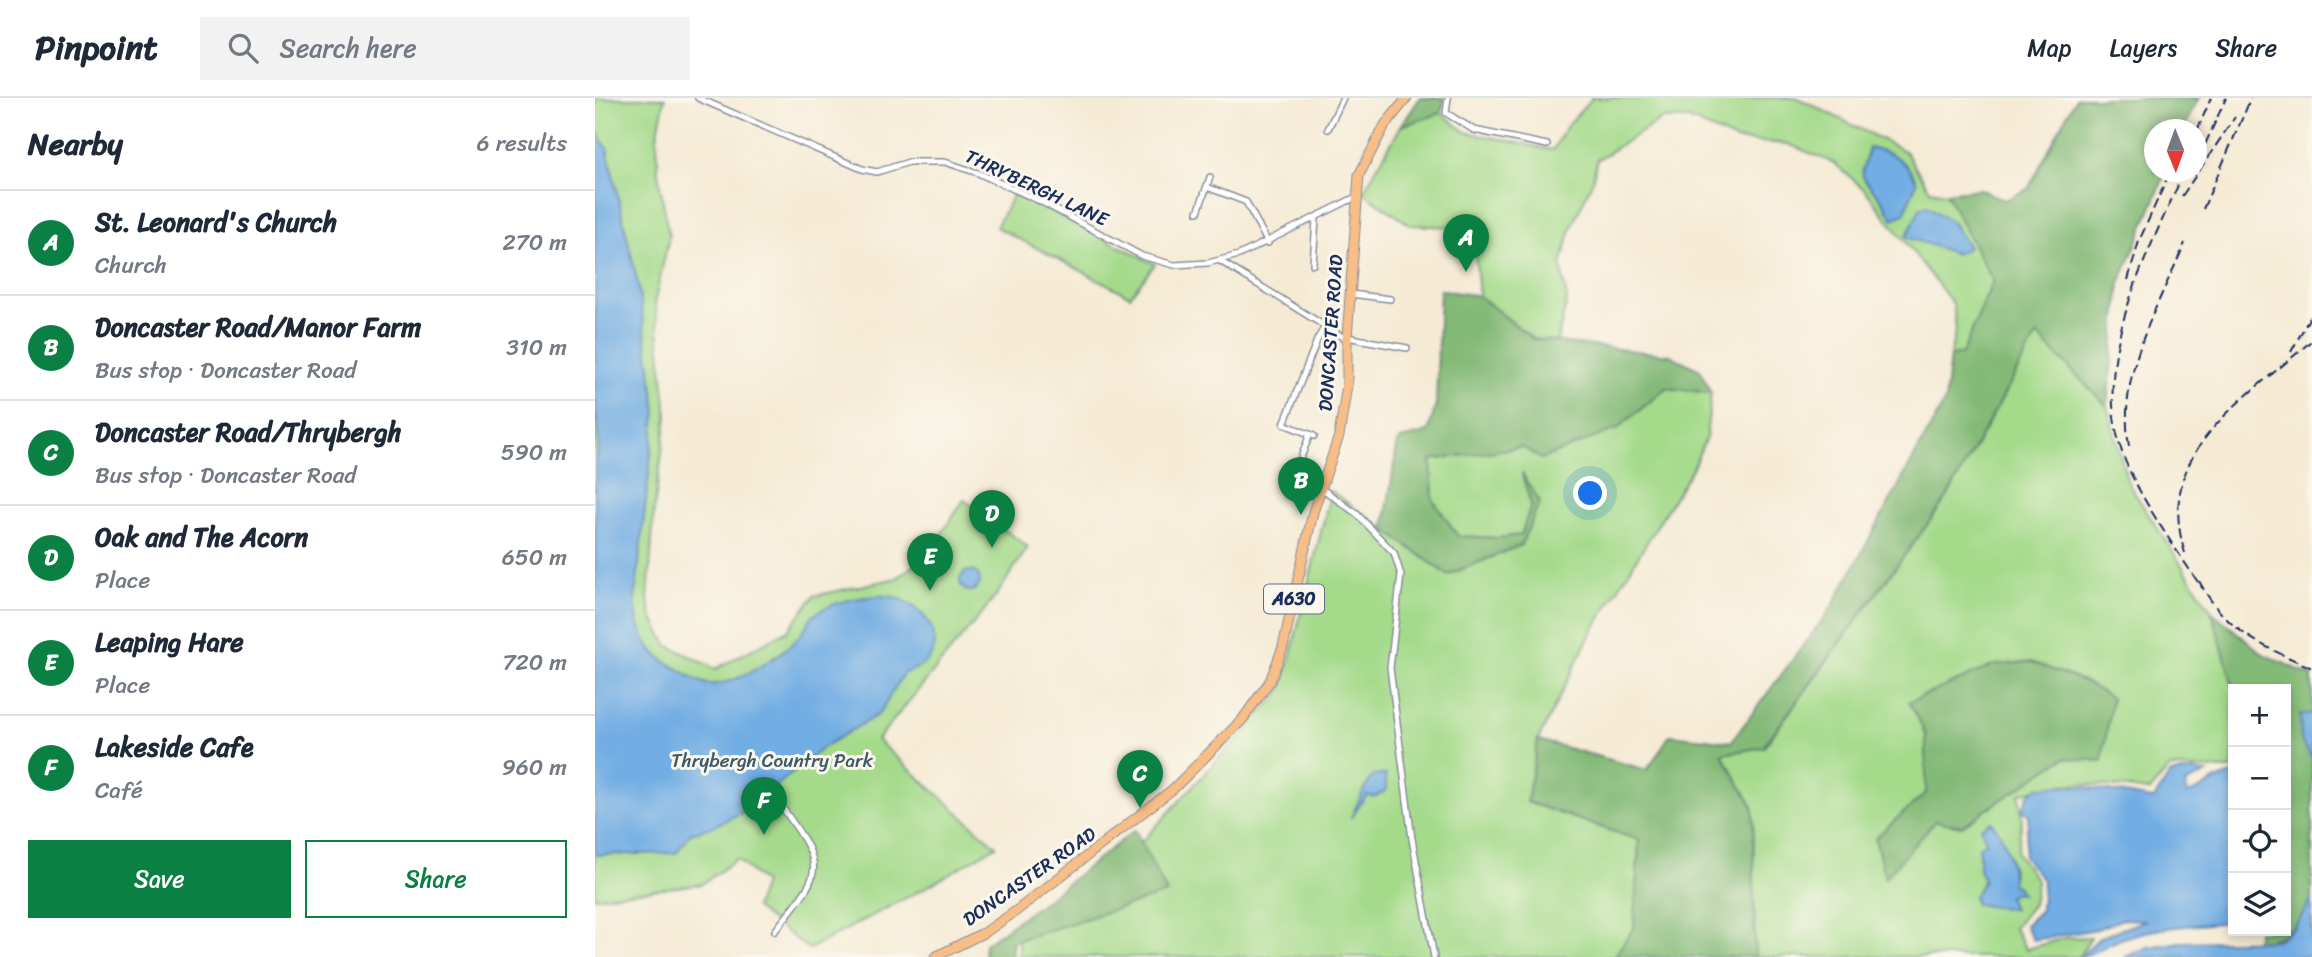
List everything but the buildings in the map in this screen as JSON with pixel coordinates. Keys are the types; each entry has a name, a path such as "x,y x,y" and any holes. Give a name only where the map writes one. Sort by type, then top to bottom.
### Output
{"main road":[{"name":"DONCASTER ROAD","path":"935,957 987,931 1060,879 1174,789 1242,720 1269,681 1283,647 1306,535 1335,451 1344,410 1359,175 1373,146 1407,98"}],"street":[{"name":"THRYBERGH LANE","path":"698,98 862,169 886,171 920,161 945,162 978,173 1163,264 1220,261"},
{"path":"1328,129 1343,98"},
{"path":"1448,98 1446,113 1474,130 1548,145"},
{"path":"1198,212 1210,177"},
{"path":"1207,187 1246,202 1268,243"},
{"path":"1220,261 1268,243 1356,197"},
{"path":"1313,264 1316,219"},
{"path":"1220,261 1347,338 1407,348"},
{"path":"1351,294 1389,299"},
{"path":"1297,468 1312,435 1285,424 1318,338 1326,325"},
{"path":"1321,488 1357,514 1394,553 1401,576 1390,668 1412,839 1434,957"},
{"path":"775,930 813,881 816,866 811,849 784,810"}],"green space":[{"name":"Thrybergh Country Park","path":"595,98 665,98 657,137 658,173 669,237 655,300 667,417 654,509 648,599 652,617 667,645 716,669 788,630 814,596 897,578 927,555 964,500 1028,547 996,596 877,740 996,846 925,888 809,949 755,908 764,883 737,859 702,884 595,897"},
{"path":"1420,98 1445,98 1441,113 1401,126"},
{"path":"1592,98 1798,98 1905,151 1930,190 1946,193 1993,281 1962,355 1950,356 1956,329 1953,304 1865,190 1834,163 1788,144 1736,140 1689,119 1662,119 1597,160 1592,182 1571,229 1561,265 1567,300 1557,342 1533,339 1479,296 1473,228 1410,225 1363,192 1401,126 1441,113 1466,132 1553,150 1566,127"},
{"path":"2076,98 2199,98 2188,119 2144,119 2144,182 2162,182 2120,283 2107,406 2037,335 1946,499 1763,747 1722,754 1753,807 1755,957 1614,957 1634,928 1639,840 1527,802 1538,740 1647,770 1670,735 1731,742 1832,607 1945,401 1950,356 1962,354 1993,281 1946,193 1979,189 2005,200 2028,189"},
{"path":"1014,193 1155,264 1130,296 996,227"},
{"path":"1440,290 1479,296 1533,339 1670,355 1700,370 1711,393 1666,388 1617,429 1541,459 1522,447 1431,460 1433,500 1458,536 1497,538 1521,535 1531,505 1522,474 1540,502 1521,545 1448,575 1384,529 1398,440 1428,432 1436,405"},
{"path":"2037,335 2107,406 2128,483 2212,612 2233,684 2228,684 2228,769 2169,768 2150,791 2068,784 2019,794 2022,819 2017,853 2037,881 2033,904 2014,928 2026,949 2065,938 2091,937 2079,957 1755,957 1753,807 1722,754 1764,747 1946,499","holes":["1910,702 2064,758 1962,826 1935,821 1885,877 1875,838 1926,793 1926,735","1986,842 2005,847 2013,869 2012,885 2021,893 2015,892 2008,897 2013,909 1978,889 1984,880 1979,869 1979,847"]},
{"path":"1666,388 1711,393 1706,438 1693,467 1590,635 1538,740 1527,802 1639,840 1634,928 1614,957 1019,957 1019,934 1135,849 1282,690 1331,491 1448,575 1521,545 1534,500 1522,472 1531,505 1521,535 1497,538 1458,536 1433,500 1431,460 1617,429"},
{"path":"2212,612 2263,654 2312,676 2312,900 2291,928 2291,684 2233,684"},
{"path":"2031,662 2083,681 2112,698 2102,761 2064,758 1962,826 1935,821 1885,878 1875,838 1926,793 1926,735 1909,702 1994,665"},
{"path":"1135,830 1167,893 1012,942 1013,957 984,957 985,944"},
{"path":"2257,936 2280,936 2275,938 2255,942"}],"water":[{"path":"595,130 607,148 638,285 656,410 635,599 637,619 648,645 662,659 704,683 727,682 754,670 780,653 798,638 819,611 844,601 879,596 910,604 922,614 931,627 934,641 932,654 922,665 904,673 879,714 825,746 747,810 712,827 691,833 676,853 595,855 595,469 599,443 595,395"},
{"path":"1869,148 1885,151 1898,158 1909,168 1917,182 1904,214 1893,219 1864,178 1863,169"},
{"path":"1927,206 1951,221 1969,247 1957,254 1906,237 1921,207"},
{"path":"970,571 977,574 980,581 977,588 970,591 963,588 960,581 963,574"},
{"path":"2312,713 2312,758 2301,740 2300,715"},
{"path":"2192,771 2207,773 2185,784 2187,794 2228,776 2228,922 2137,934 2080,957 2100,937 2146,920 2123,919 2097,929 2033,940 2025,925 2041,910 2043,880 2024,856 2029,814 2022,811 2029,794 2041,787 2072,786 2154,799 2170,774"},
{"path":"1374,775 1386,775 1386,791 1374,797 1367,795 1351,818 1365,788"},
{"path":"1991,822 2008,851 2012,885 2017,886 2022,894 2015,892 2008,897 2013,909 1975,904 1974,896 1984,880 1979,869 1979,847 1986,842 1981,828"},
{"path":"2312,900 2312,953 2306,957 2124,957 2148,947 2180,942 2277,940 2283,936 2291,936"}],"railway":[{"path":"2202,119 2211,98"},
{"path":"2207,140 2226,98"},
{"path":"2203,209 2251,98"},
{"path":"2182,196 2235,117"},
{"path":"2128,280 2139,241 2166,182"},
{"path":"2180,182 2139,274 2117,346 2113,382 2114,419 2123,455 2138,488 2202,588"},
{"path":"2129,446 2127,419 2134,367 2152,317 2185,243"},
{"path":"2291,352 2312,313"},
{"path":"2185,553 2178,516 2182,484 2194,455 2212,429 2235,406 2312,340"},
{"path":"2199,581 2221,613 2234,625 2261,644 2312,668"}],"place":[{"name":"St. Leonard's Church","path":"1466,272"},
{"name":"Doncaster Road/Manor Farm","path":"1301,515"},
{"name":"Oak and The Acorn","path":"992,548"},
{"name":"Leaping Hare","path":"930,591"},
{"name":"Doncaster Road/Thrybergh","path":"1140,808"},
{"name":"Lakeside Cafe","path":"764,835"}]}
